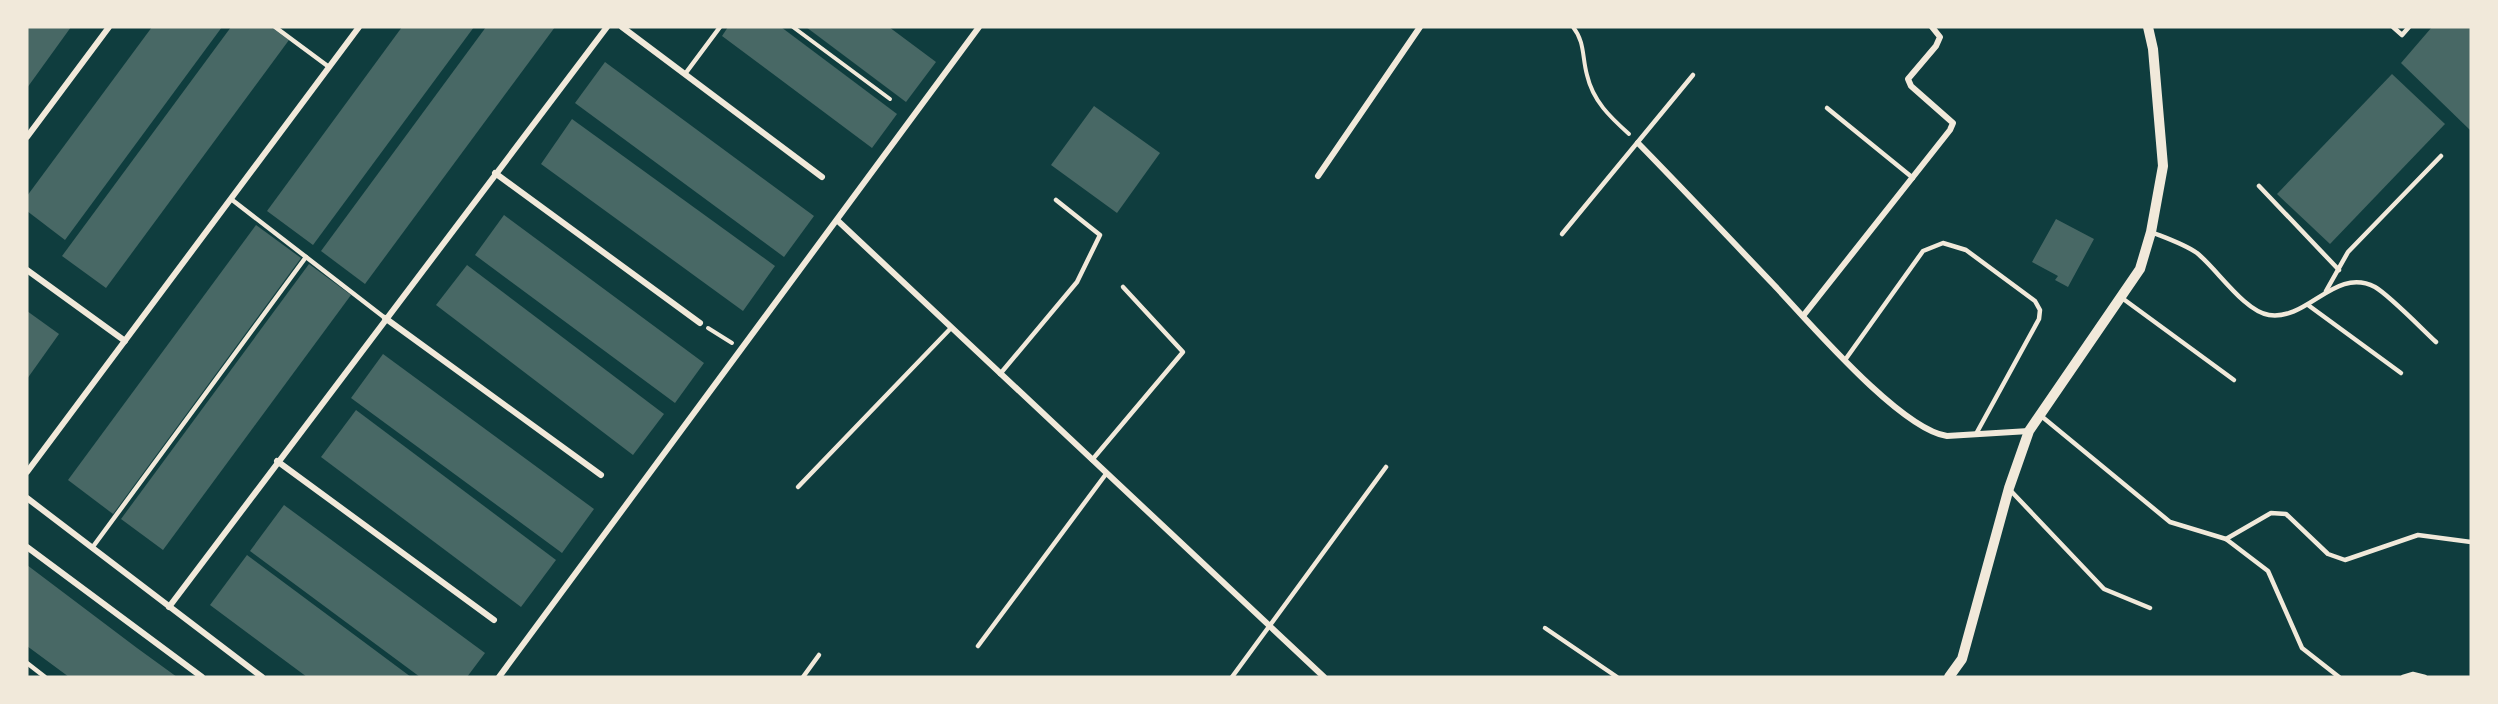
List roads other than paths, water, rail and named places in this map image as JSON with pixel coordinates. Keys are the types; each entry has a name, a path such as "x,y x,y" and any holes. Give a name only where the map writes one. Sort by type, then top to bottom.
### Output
{"street":[{"path":"27,137 110,27"},
{"path":"27,472 359,27"},
{"path":"169,607 607,27"},
{"path":"622,27 822,177"},
{"path":"499,677 979,27"},
{"path":"1318,176 1420,27"},
{"path":"1803,316 1913,178 1953,123 1911,86 1908,79 1936,46 1940,37 1932,27"},
{"path":"1949,677 1962,658 2009,488 2029,431 2140,269 2151,232 2163,166 2153,50 2148,27"},
{"path":"1638,143 1882,396 1935,434 2029,431"},
{"path":"495,173 700,323"},
{"path":"837,220 1267,626 1324,677"},
{"path":"27,270 125,341"},
{"path":"385,318 601,475"},
{"path":"277,461 494,620"},
{"path":"27,498 262,677"},
{"path":"27,547 202,677"}],"lane":[{"path":"275,27 329,67"},
{"path":"685,74 720,27"},
{"path":"2393,27 2402,35 2409,27"},
{"path":"1562,234 1693,75"},
{"path":"1827,108 1913,178"},
{"path":"2151,232 2196,253 2252,307 2268,315 2289,315 2308,305 2326,291 2348,252 2441,156"},
{"path":"2259,186 2339,270"},
{"path":"231,199 385,318"},
{"path":"1000,374 1077,282 1100,235 1056,200"},
{"path":"1845,360 1923,251 1943,243 1966,250 2035,301 2040,310 2039,319 1976,434"},
{"path":"92,548 306,257"},
{"path":"2326,291 2356,282 2375,287 2436,342"},
{"path":"1092,460 1183,352 1123,287"},
{"path":"2122,297 2234,380"},
{"path":"2308,305 2401,373"},
{"path":"798,487 951,328"},
{"path":"2040,415 2170,522 2226,539 2268,571 2302,648 2339,677"},
{"path":"1232,677 1267,626 1386,467"},
{"path":"978,646 1106,474"},
{"path":"2009,488 2103,589 2150,608"},
{"path":"2226,539 2271,513 2286,514 2328,554 2345,560 2418,535 2471,542"},
{"path":"1545,628 1617,677"},
{"path":"803,677 819,655"},
{"path":"27,663 45,677"},
{"path":"2403,677 2413,674 2425,677"}]}
